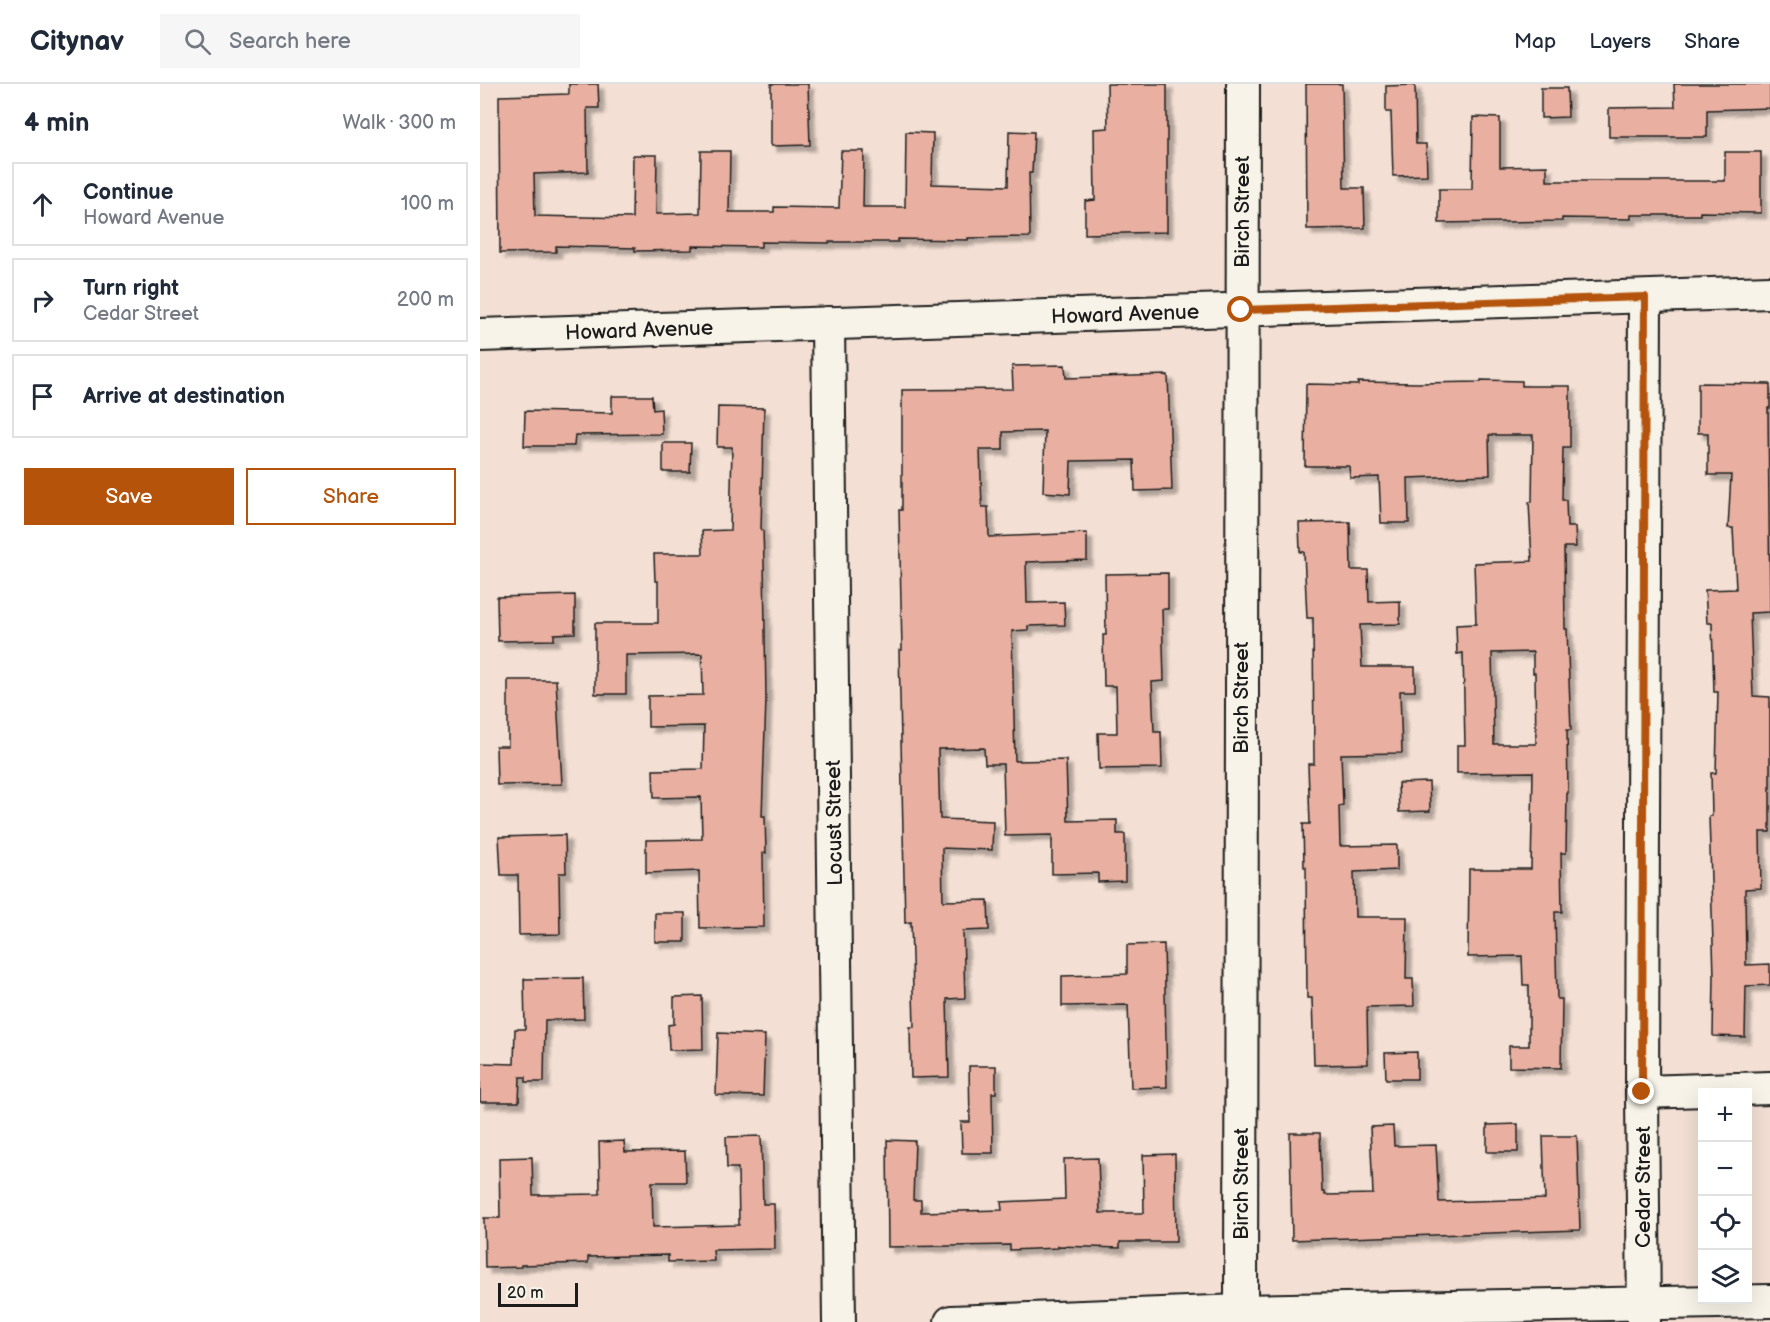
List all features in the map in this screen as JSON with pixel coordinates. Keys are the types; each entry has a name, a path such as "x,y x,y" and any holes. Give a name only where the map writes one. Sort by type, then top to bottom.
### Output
{"street":[{"name":"Birch Street","path":"1241,1311 1242,84"},
{"name":"Howard Avenue","path":"480,335 1770,292"},
{"name":"Cedar Street","path":"1644,1313 1642,1092 1645,297"},
{"name":"Locust Street","path":"828,323 839,1322"},
{"path":"1642,1092 1770,1088"},
{"path":"951,1322 1241,1311 1644,1313 1770,1301"}],"building":[{"path":"569,84 598,84 599,108 587,108 588,172 534,174 535,216 632,218 633,155 657,155 656,214 700,213 701,151 730,151 729,212 774,212 774,207 839,208 841,151 864,151 863,207 905,207 906,132 933,133 932,184 1008,186 1009,131 1034,132 1032,173 1029,173 1030,237 968,238 968,240 898,239 898,242 761,242 761,247 692,246 692,250 635,251 635,248 556,246 556,252 500,253 499,96 569,94"},
{"path":"771,84 808,84 810,145 771,146"},
{"path":"1107,84 1167,84 1167,232 1085,234 1085,201 1095,200 1094,129 1108,128"},
{"path":"1306,84 1342,84 1344,188 1364,188 1365,228 1307,229"},
{"path":"1674,84 1770,84 1770,108 1707,110 1707,137 1609,137 1609,108 1675,107"},
{"path":"1415,85 1416,144 1426,144 1427,175 1393,176 1391,112 1386,112 1386,86"},
{"path":"1541,88 1567,88 1568,117 1541,118"},
{"path":"1473,117 1500,118 1500,167 1547,166 1547,181 1725,181 1725,152 1761,152 1761,213 1700,212 1700,215 1631,215 1631,219 1562,218 1562,221 1439,223 1439,189 1472,189"},
{"path":"1065,365 1066,378 1168,375 1172,490 1135,491 1134,460 1071,461 1070,494 1043,492 1045,431 1003,432 1003,450 980,450 982,507 988,507 989,537 1087,533 1087,560 1026,562 1027,603 1064,602 1065,625 1028,626 1028,630 1012,631 1015,761 1066,760 1068,821 1117,820 1117,834 1125,834 1125,881 1098,882 1098,873 1052,874 1052,835 1005,836 1003,764 985,764 984,748 938,749 940,819 993,821 992,850 942,848 943,901 988,900 989,930 963,931 965,998 947,999 949,1077 911,1078 910,1027 914,1027 911,922 905,923 899,650 902,650 899,510 902,510 902,390 1013,389 1012,366"},
{"path":"1481,380 1522,381 1522,386 1570,386 1570,448 1563,448 1562,500 1566,500 1567,527 1575,527 1576,547 1564,547 1565,629 1567,629 1571,730 1567,730 1568,793 1566,853 1561,853 1562,912 1555,912 1557,999 1562,999 1561,1068 1509,1067 1509,1046 1529,1046 1529,985 1523,985 1522,956 1468,957 1469,869 1531,869 1533,772 1457,773 1457,745 1465,745 1463,653 1457,654 1456,625 1476,624 1474,563 1532,561 1529,502 1532,502 1533,435 1489,435 1490,475 1408,478 1409,523 1381,523 1379,477 1350,478 1349,466 1305,466 1306,384 1481,382","holes":["1533,652 1533,673 1535,673 1536,744 1494,744 1492,653"]},
{"path":"1698,383 1770,384 1770,408 1768,408 1770,612 1750,613 1753,696 1770,697 1770,832 1760,832 1761,888 1745,889 1746,965 1770,964 1770,985 1746,986 1745,1037 1713,1036 1714,976 1709,816 1712,816 1711,773 1716,773 1718,692 1714,692 1712,623 1707,623 1705,590 1736,589 1733,528 1728,528 1731,475 1708,475 1708,433 1698,433"},
{"path":"612,396 652,396 653,410 661,409 662,434 575,435 574,446 524,446 525,411 612,413"},
{"path":"718,407 764,408 761,530 763,530 764,562 766,699 762,816 765,816 766,853 763,853 764,927 700,928 699,871 646,873 646,840 702,839 701,797 654,798 653,770 703,769 704,726 648,727 648,696 703,695 702,654 626,655 626,694 595,694 595,623 658,623 658,581 655,581 654,554 703,554 702,531 730,530 732,447 717,447"},
{"path":"663,443 691,443 690,472 663,472"},
{"path":"1350,522 1351,570 1368,570 1369,602 1400,601 1400,624 1360,625 1362,667 1415,667 1415,691 1400,691 1402,753 1341,754 1343,805 1339,806 1340,846 1397,845 1397,870 1354,872 1355,917 1407,917 1406,979 1413,979 1414,1006 1367,1007 1368,1064 1314,1065 1312,998 1307,998 1306,867 1304,867 1303,824 1310,824 1308,764 1314,764 1313,618 1307,618 1304,552 1300,552 1299,523"},
{"path":"1168,573 1168,609 1162,609 1164,681 1152,682 1154,732 1161,732 1162,768 1099,769 1098,733 1117,733 1116,686 1104,686 1105,574"},
{"path":"575,595 575,633 554,634 554,640 498,641 497,597"},
{"path":"508,680 556,680 562,784 497,785 496,746 508,746"},
{"path":"1429,782 1430,811 1399,812 1398,783"},
{"path":"565,835 566,873 559,873 560,934 519,935 518,875 501,875 499,837"},
{"path":"655,913 685,913 685,942 655,942"},
{"path":"1164,944 1167,1087 1131,1088 1128,1005 1062,1006 1062,976 1127,974 1127,945"},
{"path":"583,978 584,1019 545,1020 544,1082 526,1082 526,1077 520,1077 519,1102 480,1102 480,1063 514,1064 515,1029 525,1029 524,979"},
{"path":"702,996 703,1049 669,1050 668,1025 674,1024 674,997"},
{"path":"718,1033 765,1035 763,1096 716,1095"},
{"path":"1417,1052 1417,1079 1386,1079 1385,1053"},
{"path":"969,1066 996,1066 996,1093 992,1093 993,1153 962,1153 961,1122 970,1122"},
{"path":"1518,1124 1518,1152 1487,1152 1487,1125"},
{"path":"1393,1126 1394,1146 1436,1145 1439,1202 1545,1199 1543,1136 1577,1136 1580,1230 1292,1240 1290,1133 1320,1133 1322,1192 1325,1192 1325,1195 1373,1194 1370,1127"},
{"path":"761,1136 763,1204 774,1204 775,1249 713,1250 714,1261 668,1262 668,1255 588,1257 588,1263 485,1268 484,1218 500,1218 499,1158 532,1157 533,1195 600,1194 599,1142 624,1141 625,1152 685,1151 686,1182 652,1182 653,1227 739,1225 738,1168 727,1168 726,1137"},
{"path":"887,1140 915,1141 913,1200 921,1200 921,1212 1002,1210 1001,1202 1065,1199 1064,1159 1098,1158 1100,1213 1144,1213 1143,1155 1175,1154 1176,1242 1120,1242 1120,1248 1058,1246 1058,1248 1010,1250 1010,1245 888,1247"}],"route":[{"path":"1241,310 1645,297 1642,1092"}]}
